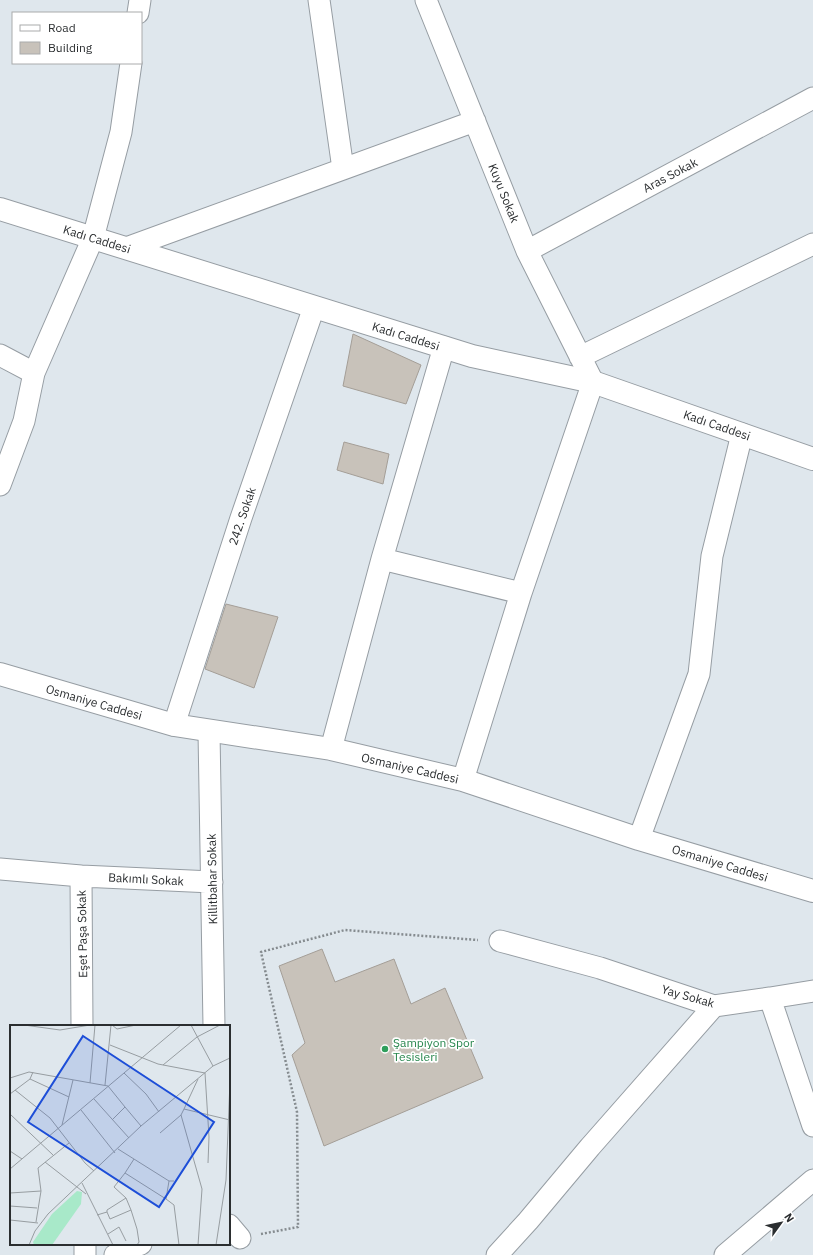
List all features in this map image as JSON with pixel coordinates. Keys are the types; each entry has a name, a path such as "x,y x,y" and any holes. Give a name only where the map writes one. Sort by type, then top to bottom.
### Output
{"street":[{"path":"138,12 140,0"},
{"path":"319,0 343,169"},
{"name":"Kuyu Sokak","path":"426,0 527,251 592,382"},
{"path":"0,485 24,421 34,373 93,238 121,132 131,64"},
{"name":"Aras Sokak","path":"527,251 813,98"},
{"path":"126,248 475,121"},
{"name":"Kadı Caddesi","path":"0,209 472,356 592,382 813,459"},
{"path":"580,357 813,244"},
{"name":"242. Sokak","path":"174,725 241,518 314,307"},
{"path":"331,749 382,559 444,347"},
{"path":"0,355 34,373"},
{"path":"464,780 522,593 592,382"},
{"path":"639,839 699,674 712,556 742,434"},
{"path":"382,559 522,593"},
{"name":"Osmaniye Caddesi","path":"0,674 174,725 209,732 331,749 464,780 639,839 813,891"},
{"name":"Killitbahar Sokak","path":"209,732 214,1025"},
{"name":"Eşet Paşa Sokak","path":"0,869 81,876 82,1025"},
{"name":"Bakımlı Sokak","path":"81,876 212,882"},
{"name":"Yay Sokak","path":"500,941 600,968 714,1006 813,991"},
{"path":"770,998 813,1126"},
{"path":"497,1255 528,1222 590,1147 714,1006"},
{"path":"725,1255 813,1180"},
{"path":"115,1255 140,1245"}],"path":[{"path":"234,1232 298,1227 296,1112 262,952 345,930 500,941"}],"building":[{"path":"353,334 421,365 406,404 343,386"},
{"path":"344,442 389,454 383,484 337,470"},
{"path":"226,604 278,617 254,688 205,669"},
{"name":"Şampiyon Spor Tesisleri","path":"322,949 335,982 394,959 411,1004 445,988 483,1078 324,1146 292,1055 305,1043 279,966"}],"place":[{"name":"Şampiyon Spor Tesisleri","path":"385,1049"}]}
